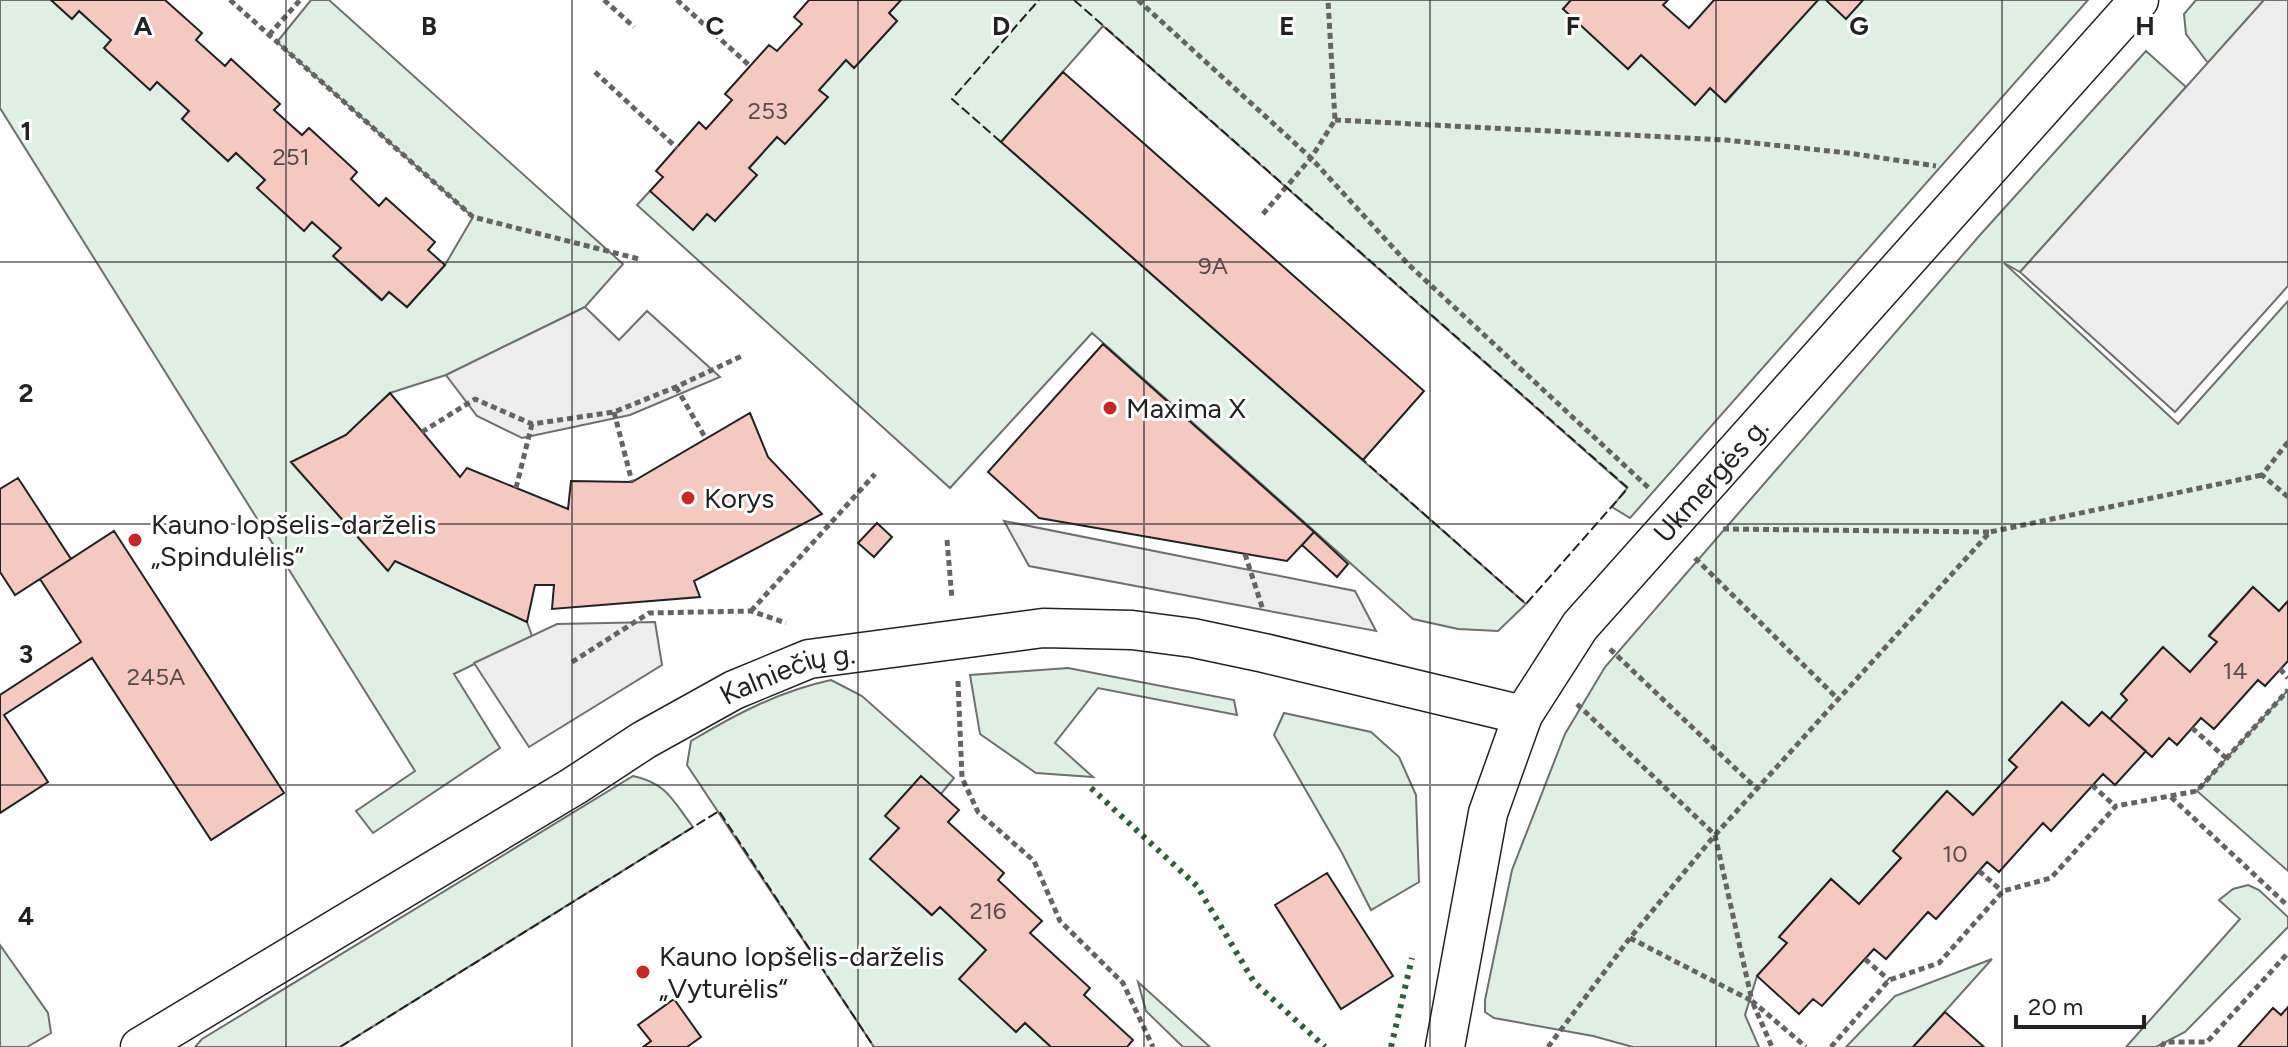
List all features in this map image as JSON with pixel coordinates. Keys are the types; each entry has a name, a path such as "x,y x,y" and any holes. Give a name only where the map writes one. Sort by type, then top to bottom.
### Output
{"street":[{"name":"Ukmergės g.","path":"1445,1047 1488,813 1523,715 1580,626 2139,0"},
{"name":"Kalniečių g.","path":"145,1046 574,786 644,740 734,690 809,659 1043,628 1132,630 1193,638 1264,653 1523,715"}],"path":[{"path":"230,0 473,217 639,259"},
{"path":"269,35 300,0"},
{"path":"604,0 634,27"},
{"path":"677,0 750,66"},
{"path":"1138,0 1311,158 1409,265 1672,522 1838,699"},
{"path":"1263,214 1311,158 1335,120 1328,0"},
{"path":"595,72 677,148"},
{"path":"1335,120 1726,140 1848,153 1984,173"},
{"path":"422,432 475,399 532,424 614,412 744,355"},
{"path":"676,387 706,439"},
{"path":"614,412 632,482"},
{"path":"516,488 532,424"},
{"path":"1672,522 1990,532 2262,475 2288,442"},
{"path":"751,611 875,474"},
{"path":"2262,475 2288,497"},
{"path":"1548,1047 1630,938 1715,835 1990,532"},
{"path":"947,540 962,739 962,778 978,812 1034,861 1060,921 1123,983 1153,1047"},
{"path":"1245,554 1263,610 1264,653"},
{"path":"572,662 649,613 751,611 794,626"},
{"path":"1580,626 1622,659 1757,789"},
{"path":"2280,669 2288,678"},
{"path":"1548,677 1715,835 1752,1001 1772,1047"},
{"path":"1831,1047 1889,980 1939,963 2003,891 2051,878 2116,806 2197,791 2288,690"},
{"path":"2192,728 2226,758"},
{"path":"2092,785 2116,806"},
{"path":"2171,797 2288,906"},
{"path":"1979,871 2003,891"},
{"path":"1630,938 1752,1001 1806,1047"},
{"path":"2161,1047 2165,1042 2207,1042 2288,953"},
{"path":"1865,959 1889,980"}],"green space":[{"path":"0,0 51,0 72,19 79,11 111,40 105,49 150,89 157,82 189,111 182,119 228,161 236,153 265,180 258,188 304,230 312,222 341,248 334,257 381,300 389,292 407,307 445,265 473,217 277,42 311,0 329,0 623,264 585,307 446,375 390,393 346,435 291,462 387,570 395,561 527,622 532,636 454,674 500,748 373,833 356,811 415,771 0,108"},
{"path":"901,0 1571,0 1563,9 1628,68 1641,55 1695,104 1710,88 1726,102 1818,0 1826,0 1846,18 1863,0 2088,0 1630,518 1612,507 1627,488 1103,26 1001,142 1526,604 1498,631 1458,629 1413,619 1092,333 950,488 637,205 650,191 749,168 777,137 827,97 819,90 846,60 854,68 897,21 889,13"},
{"path":"2196,0 2264,0 2208,63 2186,34 2184,14"},
{"path":"2146,51 2186,87 2020,272 2004,263 2178,424 2288,301 2288,601 2279,611 2253,587 2209,635 2217,642 2190,672 2162,648 2121,694 2127,700 2110,719 2102,712 2089,726 2062,702 2009,760 2017,767 1973,815 1946,792 1893,851 1901,858 1859,904 1831,879 1780,936 1787,943 1757,976 1745,1015 1759,1047 1633,1047 1593,1036 1494,1018 1485,1012 1512,870 1565,734 1605,667 1980,235"},
{"path":"1068,668 1234,700 1237,715 1098,688 1055,743 1093,777 1036,773 980,734 970,675"},
{"path":"831,680 862,696 954,778 941,794 886,816 899,828 871,859 931,915 940,907 986,950 1016,1031 1025,1023 1051,1047 874,1047 687,765 691,741 759,704"},
{"path":"2288,690 2288,871 2197,791"},
{"path":"1284,713 1371,732 1399,757 1416,795 1419,882 1371,910 1274,735"},
{"path":"633,776 662,788 693,827 340,1047 195,1047 202,1039"},
{"path":"2248,885 2259,890 2288,917 2288,927 2185,1032 2156,1047 2126,1047 2240,919 2219,900 2233,889"},
{"path":"0,945 48,1013 51,1033 27,1047 0,1047"},
{"path":"1992,959 1913,1047 1846,1047 1895,996"},
{"path":"1138,982 1210,1047 1183,1047 1146,1011"}],"shaded area":[{"path":"2264,0 2288,0 2288,286 2175,412 2020,272"},
{"path":"585,307 619,340 647,311 720,377 630,415 522,438 477,416 446,375"},
{"path":"1004,521 1355,591 1376,631 1029,566"},
{"path":"655,622 662,665 529,747 474,663 557,624"}],"building":[{"path":"51,0 165,0 202,33 196,40 225,66 231,59 280,104 274,110 302,135 309,128 357,172 351,179 379,206 386,198 435,242 428,250 445,265 407,307 389,292 382,300 333,256 341,248 312,222 304,231 257,188 265,180 236,153 228,161 182,119 189,111 157,82 150,90 104,48 111,40 79,11 72,19"},
{"path":"809,0 901,0 889,13 897,21 854,68 846,60 819,90 828,97 785,144 777,137 749,168 757,175 715,221 707,214 693,230 650,191 663,177 656,171 699,122 706,129 732,100 725,94 769,45 777,51 802,24 794,17"},
{"path":"1571,0 1668,0 1663,5 1689,28 1714,0 1818,0 1725,102 1710,88 1695,105 1641,55 1628,69 1563,9"},
{"path":"1826,0 1863,0 1846,19"},
{"path":"1063,72 1424,391 1363,460 1001,142"},
{"name":"Maxima X","path":"1103,344 1314,532 1287,561 1039,518 988,472"},
{"name":"Korys","path":"390,393 460,477 467,468 568,509 571,481 632,482 750,413 768,457 822,514 694,581 700,597 552,609 554,585 535,585 527,622 395,561 388,571 291,462 346,435"},
{"path":"18,478 71,559 15,595 0,572 0,489"},
{"path":"877,523 892,537 874,557 858,543"},
{"path":"114,531 284,793 211,840 92,658 4,715 48,782 0,813 0,695 81,642 40,579"},
{"path":"1314,532 1348,564 1337,577 1302,545"},
{"path":"2253,587 2279,611 2288,601 2288,661 2265,686 2258,680 2214,729 2201,718 2177,745 2169,738 2152,757 2110,719 2127,700 2121,694 2163,647 2190,672 2217,642 2209,636"},
{"path":"2062,702 2089,726 2102,712 2146,751 2115,785 2103,774 2051,831 2043,823 1999,872 1987,862 1936,919 1928,912 1886,959 1874,949 1822,1006 1813,999 1799,1014 1757,976 1787,943 1779,937 1831,879 1859,904 1901,858 1893,851 1947,791 1973,815 2017,767 2009,760"},
{"path":"921,776 959,810 948,822 1004,873 998,880 1042,921 1030,933 1090,988 1084,995 1133,1040 1127,1047 1051,1047 1025,1023 1016,1032 959,979 986,950 940,907 932,915 870,859 899,828 885,816"},
{"path":"1327,873 1393,976 1341,1009 1275,905"},
{"path":"674,999 701,1037 687,1047 643,1047 651,1041 638,1025"},
{"path":"2288,1007 2288,1047 2238,1047 2273,1008 2281,1015"},
{"path":"1945,1012 1984,1047 1913,1047"}],"hedge":[{"path":"1091,788 1197,886 1254,982 1325,1047"},
{"path":"1391,1047 1412,958"}],"fence":[{"path":"1001,142 952,99 1039,0"},
{"path":"1074,0 1628,488 1526,604 1363,460"},
{"path":"340,1047 719,811 874,1047"}],"place":[{"name":"Maxima X","path":"1110,408"},
{"name":"Korys","path":"688,498"},
{"name":"Kauno lopšelis-darželis „Spindulėlis“","path":"135,540"},
{"name":"Kauno lopšelis-darželis „Vyturėlis“","path":"643,972"}]}
